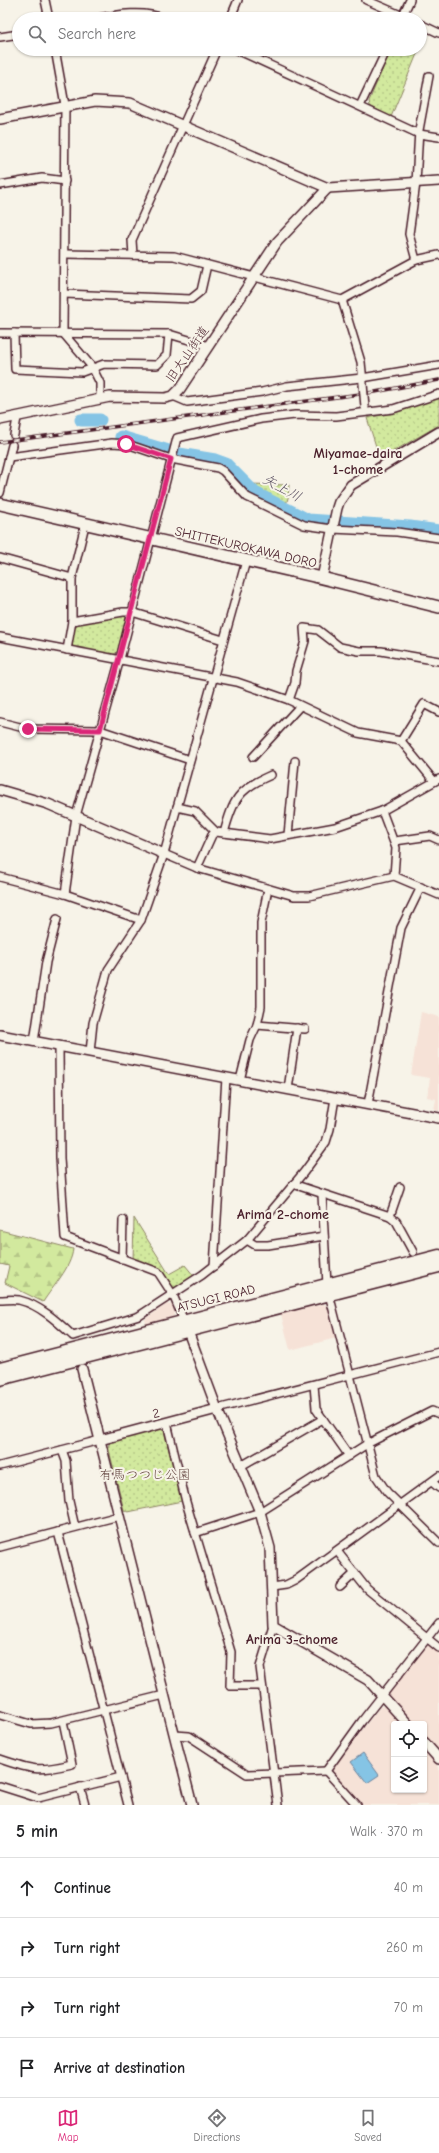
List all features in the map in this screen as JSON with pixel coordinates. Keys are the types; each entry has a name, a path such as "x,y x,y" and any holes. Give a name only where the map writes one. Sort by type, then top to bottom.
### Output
{"highway":[{"name":"ATSUGI ROAD","path":"328,1290 439,1256"},
{"name":"ATSUGI ROAD","path":"0,1369 186,1326 328,1290 439,1266"},
{"name":"ATSUGI ROAD","path":"0,1379 186,1326"}],"main road":[{"name":"SHITTEKUROKAWA DORO","path":"0,504 151,540 322,578 439,607"}],"street":[{"path":"45,0 48,12"},
{"path":"233,12 238,0"},
{"path":"366,0 391,12"},
{"path":"404,12 410,0"},
{"path":"427,27 439,33"},
{"path":"0,37 12,35"},
{"path":"56,56 65,106 65,254 63,333 92,367 100,383 100,398"},
{"path":"133,255 132,240 214,56"},
{"path":"250,56 419,134 439,137"},
{"path":"360,106 384,56"},
{"path":"416,260 409,234 416,183 419,134 429,76"},
{"path":"0,119 95,101 130,103 328,188 439,181"},
{"path":"0,185 42,178 65,181"},
{"name":"旧大山街道","path":"0,420 17,418 110,396 165,398 172,396 180,389 277,242 328,188"},
{"path":"65,254 174,256 207,266 342,300 416,260 439,255"},
{"path":"64,294 191,299 201,291 207,266"},
{"path":"342,300 361,362 365,410"},
{"path":"0,333 170,334 209,346"},
{"path":"14,333 15,369 82,372 92,367 104,364 156,365 167,355 170,334"},
{"path":"172,396 188,402 262,392 287,386 363,381 439,365"},
{"path":"65,894 76,816 120,659 177,438 261,419 295,415 336,416 365,410 393,409 439,394"},
{"path":"14,435 17,418"},
{"path":"322,578 339,502 351,485 439,432"},
{"path":"9,457 112,443 126,444 172,454 218,468 223,471 247,497 274,512 304,525 333,525 439,538"},
{"path":"0,493 12,445"},
{"path":"67,650 72,621 72,578 85,524"},
{"path":"0,558 72,578"},
{"path":"90,1052 93,1023 108,970 141,920 164,854 212,677 246,561"},
{"path":"72,621 123,612 132,612 223,640"},
{"path":"289,700 295,683 296,671 305,641 304,628 318,630 340,647 359,652 380,652 439,661"},
{"path":"0,637 237,682 289,700 358,733 401,741 437,780 382,811 335,827 270,839 216,832 195,812 177,807"},
{"path":"401,741 424,704 439,712"},
{"path":"253,757 300,706"},
{"path":"0,722 28,729 100,730 190,760"},
{"path":"288,835 295,761"},
{"path":"224,833 233,804 239,794 271,775"},
{"path":"0,790 48,804 197,868 294,896 309,896 394,876 439,894"},
{"path":"382,811 395,841 394,876"},
{"path":"197,868 212,835 216,832"},
{"path":"395,841 430,836 439,840"},
{"path":"0,877 65,894 141,920"},
{"path":"368,1104 401,928 421,887"},
{"path":"240,1080 250,1040 257,1025 261,1007 261,923 268,889"},
{"path":"34,1042 46,962 57,919"},
{"path":"257,1025 305,1029"},
{"path":"288,1089 297,1028"},
{"path":"0,1036 439,1118"},
{"path":"59,1047 60,1158 66,1237 158,1272 173,1295 217,1409 260,1512 270,1548 273,1625 260,1667 261,1686 278,1805"},
{"path":"214,1266 226,1078"},
{"path":"0,1300 19,1300 38,1308 54,1319 73,1336 139,1316 173,1295 248,1240 326,1142 330,1129 335,1098"},
{"path":"294,1184 322,1195 390,1216 396,1221 413,1252"},
{"path":"390,1216 400,1187"},
{"path":"322,1195 328,1290 367,1444 380,1484 439,1543"},
{"path":"122,1259 123,1220"},
{"path":"248,1240 255,1245 268,1245 324,1236"},
{"path":"217,1409 439,1352"},
{"path":"82,1369 192,1805"},
{"path":"314,1385 316,1409 349,1456"},
{"name":"2","path":"100,1440 217,1409"},
{"path":"195,1533 260,1512 367,1444 432,1412 439,1414"},
{"path":"241,1466 323,1419"},
{"path":"167,1423 195,1533 231,1652 230,1686 261,1686"},
{"path":"0,1466 100,1440"},
{"path":"62,1450 66,1461 69,1501 75,1527"},
{"path":"272,1587 286,1585 296,1580 439,1476"},
{"path":"432,1482 439,1488"},
{"path":"0,1547 119,1516"},
{"path":"58,1532 128,1805"},
{"path":"337,1551 366,1589 439,1648"},
{"path":"340,1587 355,1573"},
{"path":"326,1771 362,1721 384,1696 439,1623"},
{"path":"273,1625 368,1680 405,1721"},
{"path":"0,1715 31,1724 63,1721 164,1695"},
{"path":"0,1758 37,1770 47,1770 72,1764 63,1721"},
{"path":"175,1735 189,1736 247,1774 326,1771 357,1805"},
{"path":"427,1745 439,1759"},
{"path":"0,1786 39,1802 80,1787 121,1777"},
{"path":"80,1787 85,1805"}],"shaded area":[{"path":"421,1012 439,1017 439,1111 434,1110 436,1099 427,1097 430,1078 411,1075"},
{"path":"167,1304 172,1305 175,1312 173,1317 146,1324 145,1319"},
{"path":"324,1304 328,1307 336,1338 290,1350 281,1314"},
{"path":"426,1646 431,1646 439,1652 439,1753 427,1739 427,1721 410,1721 390,1699 389,1693"},
{"path":"385,1706 398,1721 391,1721 391,1793 427,1793 427,1754 439,1767 439,1805 362,1805 333,1774 332,1769 380,1707"}],"green space":[{"path":"388,56 416,56 391,117 370,106 369,101"},
{"path":"439,398 439,425 380,459 367,418 397,412"},
{"path":"250,484 289,485 286,505 256,492"},
{"path":"122,614 126,617 117,652 112,656 74,648 71,643 75,626 80,622"},
{"path":"134,1218 169,1274 185,1265 194,1276 173,1289 170,1288 159,1269 133,1261"},
{"path":"0,1230 73,1249 69,1263 43,1302 5,1283 9,1266 0,1264"},
{"name":"有馬つつじ公園","path":"160,1429 164,1431 182,1501 128,1512 124,1510 108,1446 111,1441"}],"water":[{"path":"363,1753 379,1775 367,1783 351,1762"}],"waterway":[{"name":"矢上川","path":"81,420 100,420"},
{"name":"矢上川","path":"121,437 179,454 215,460 226,464 255,493 308,520 410,527 439,531"}],"railway":[{"path":"0,442 375,392 439,380"}],"district":[{"name":"Miyamae-daira 1-chome","path":"358,462"},
{"name":"Arima 2-chome","path":"283,1214"},
{"name":"Arima 3-chome","path":"292,1639"}],"route":[{"path":"28,729 100,730 120,659 171,459 126,444"}]}
